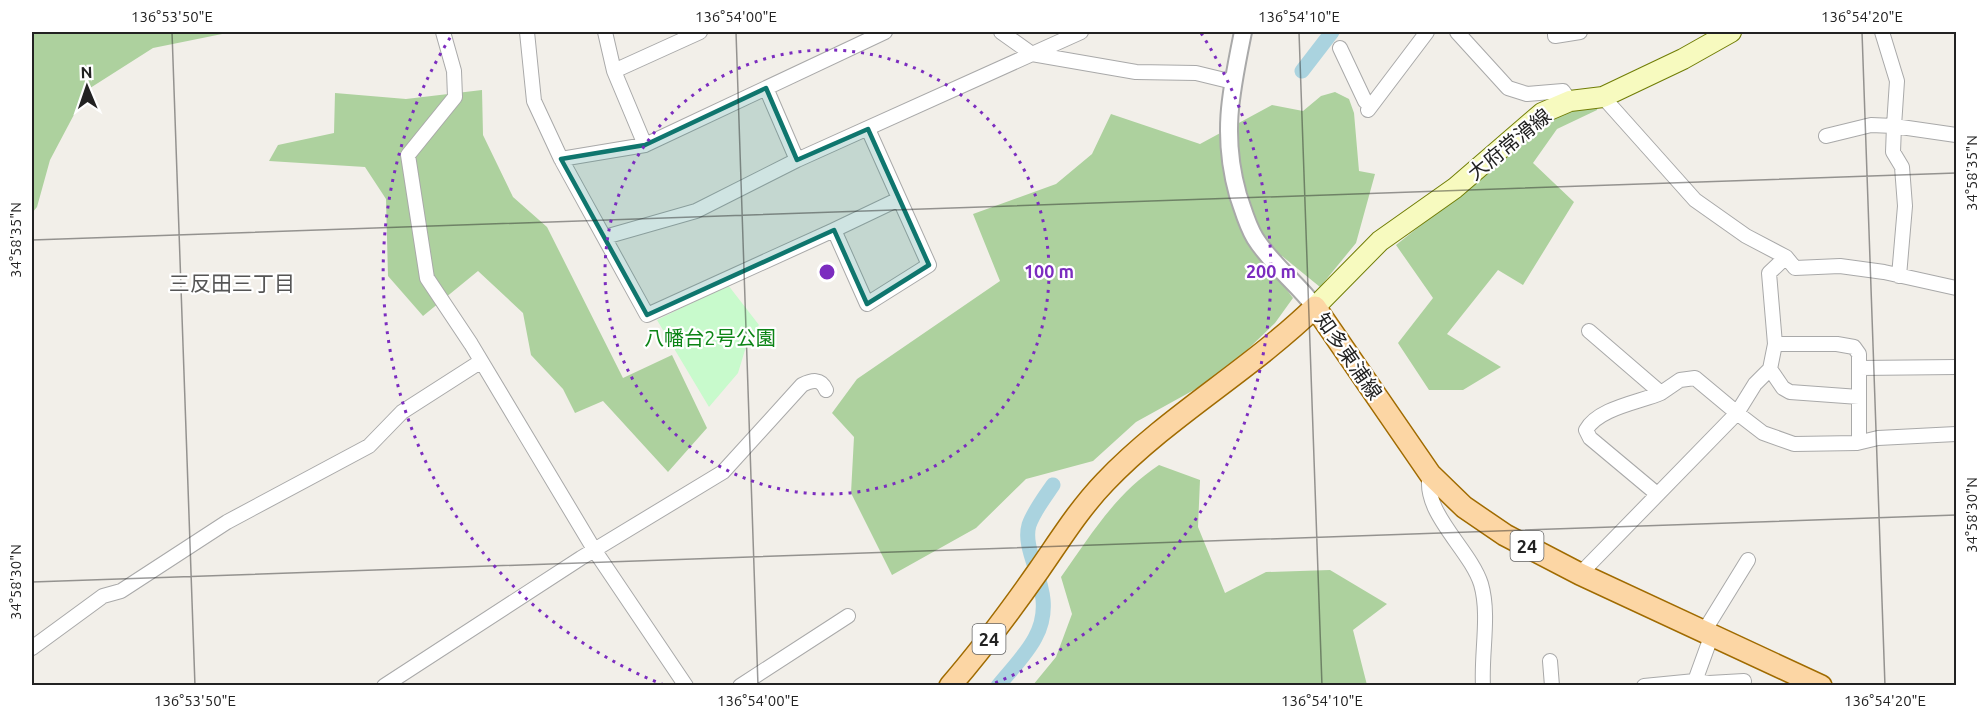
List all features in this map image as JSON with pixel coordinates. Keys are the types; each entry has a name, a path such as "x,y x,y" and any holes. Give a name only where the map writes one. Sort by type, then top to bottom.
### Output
{"main road":[{"name":"大府常滑線","path":"1315,307 1380,241 1455,188 1542,113 1570,101 1603,97 1683,59 1731,32"},
{"name":"知多東浦線","path":"950,686 984,646 1082,507 1134,452 1249,365 1315,307 1430,474 1464,507 1490,525 1580,574 1821,686"}],"street":[{"path":"443,32 454,71 455,97 408,155 427,278 595,551 686,686"},
{"path":"527,32 534,101 561,159 647,315 899,199"},
{"path":"605,32 614,71 645,145"},
{"path":"614,71 700,32"},
{"path":"561,159 645,145 885,32"},
{"path":"1001,32 1032,54 1136,72 1196,73 1233,82"},
{"path":"604,237 696,211 797,159 1082,32"},
{"path":"1243,32 1228,111 1228,152 1242,207 1254,236 1270,259 1315,307"},
{"path":"1341,48 1369,108 1427,32"},
{"path":"1457,32 1508,88 1527,94 1563,91 1570,101"},
{"path":"1555,32 1555,36 1580,32"},
{"path":"1882,32 1897,81 1893,152 1902,167 1905,206 1899,276"},
{"path":"766,88 797,159"},
{"path":"1603,97 1695,200 1746,236 1786,257 1796,268 1840,266 1956,288"},
{"path":"1826,136 1871,125 1956,135"},
{"path":"834,230 867,304 929,265 868,129"},
{"path":"1580,574 1737,413 1755,384 1770,369 1775,344 1768,273 1786,257"},
{"path":"1589,331 1661,393"},
{"path":"1775,344 1838,344 1854,347 1859,354 1859,442"},
{"path":"32,648 103,596 122,591 227,522 369,446 402,412 480,362"},
{"path":"1859,368 1956,367"},
{"path":"1770,369 1783,388 1790,392 1859,397"},
{"path":"1657,494 1590,438 1586,430 1590,422 1636,399 1661,393 1680,380 1695,378 1763,433 1782,442 1805,445 1956,434"},
{"path":"384,686 581,558 723,472 802,385 815,381 820,382 826,390"},
{"path":"1430,474 1427,487 1450,535 1468,559 1481,586 1483,686"},
{"path":"1695,681 1707,635 1748,560"},
{"path":"740,686 848,616"},
{"path":"1550,662 1552,686"},
{"path":"1644,686 1695,681 1709,683 1744,681 1743,686"}],"highlighted area":[{"path":"766,88 797,160 868,129 929,265 867,304 834,230 647,315 561,159 645,145"}],"green space":[{"path":"32,32 232,32 153,48 87,90 50,160 37,207 32,213"},
{"path":"482,90 483,135 513,197 547,227 623,378 672,355 707,428 668,472 603,401 575,413 563,389 531,355 523,313 478,271 423,316 388,276 386,199 365,167 269,161 278,145 334,133 335,93 406,99"},
{"path":"1335,92 1349,99 1354,113 1359,171 1375,174 1356,243 1320,287 1282,256 1272,270 1293,298 1275,323 1221,375 1136,422 1093,461 1026,479 976,528 892,575 851,493 854,437 832,413 857,379 1000,281 973,214 1056,184 1092,154 1111,114 1200,144 1272,105 1303,111 1321,96"},
{"path":"1598,104 1597,110 1557,129 1533,163 1574,202 1523,285 1498,270 1447,334 1501,367 1463,390 1429,390 1398,343 1433,298 1396,245 1460,194 1545,116"},
{"name":"八幡台2号公園","path":"728,285 759,325 745,350 738,373 709,407 657,320"},
{"path":"1159,465 1200,480 1198,527 1225,593 1266,572 1330,570 1387,604 1353,630 1367,685 1033,685 1056,657 1072,614 1061,577 1117,502 1143,476"}],"waterway":[{"path":"1302,71 1332,32"},
{"path":"998,686 1027,651 1042,621 1042,591 1028,537 1029,525 1053,485"}],"district":[{"name":"三反田三丁目","path":"232,283"}]}
